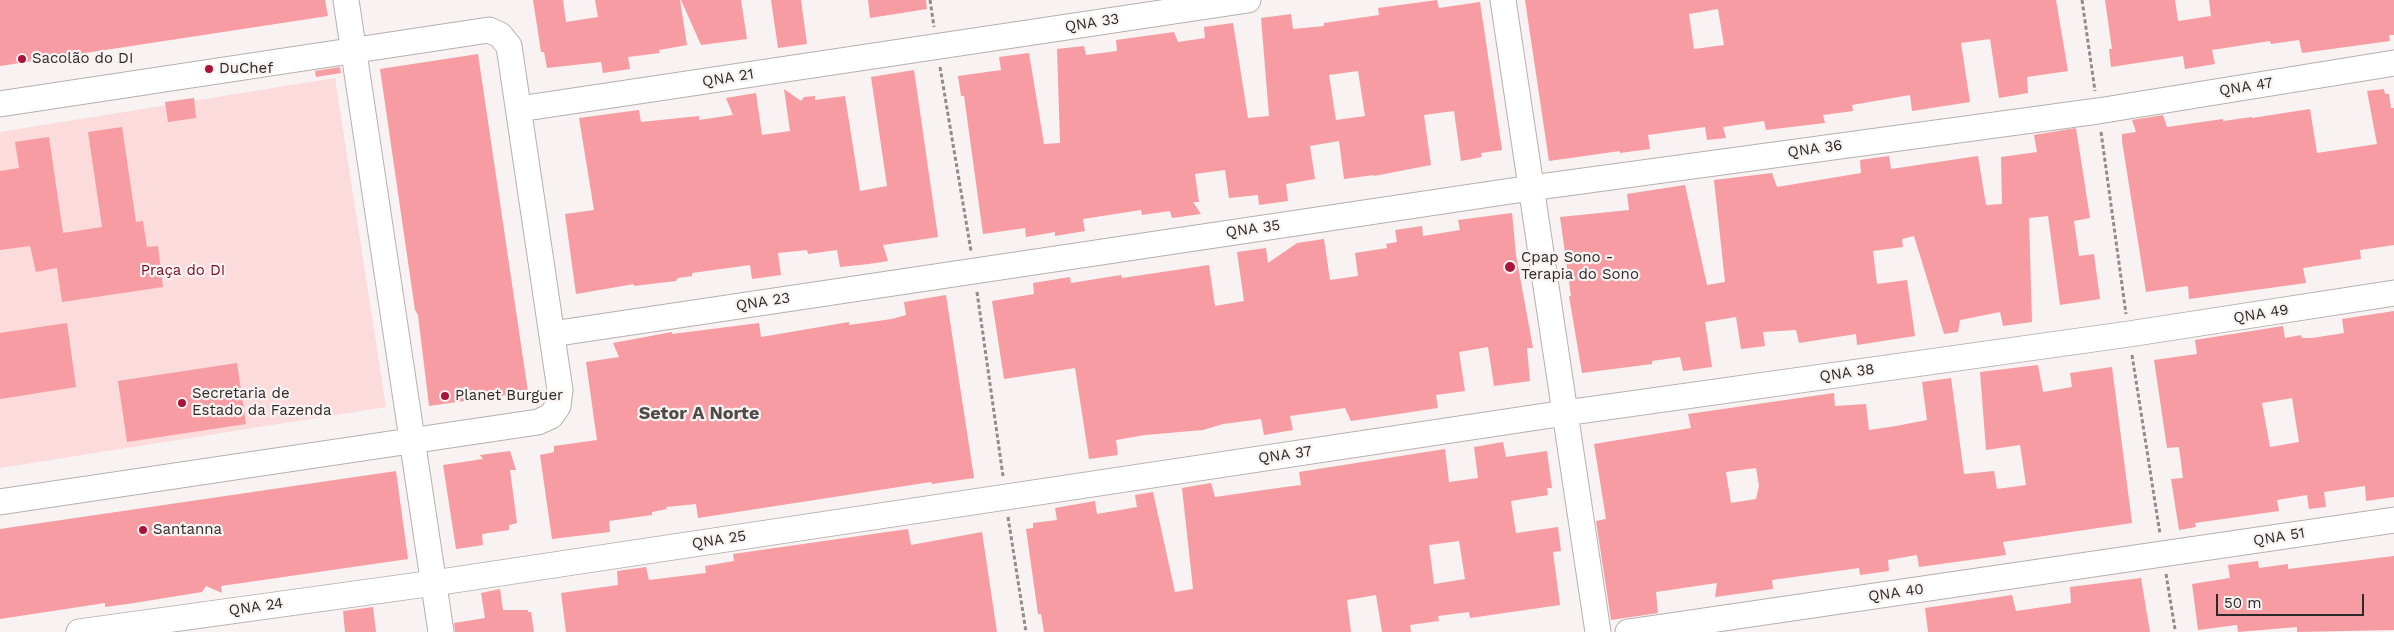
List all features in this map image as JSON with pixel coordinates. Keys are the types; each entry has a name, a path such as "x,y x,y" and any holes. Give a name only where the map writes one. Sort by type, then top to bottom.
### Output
{"street":[{"path":"346,0 441,632"},
{"name":"QNA 33","path":"937,46 1248,0"},
{"path":"1503,0 1598,632"},
{"path":"0,104 489,30 500,35 509,46 560,390 558,406 551,416 538,422 0,502"},
{"name":"QNA 21","path":"519,109 937,46"},
{"name":"QNA 47","path":"2098,111 2394,63"},
{"name":"QNA 36","path":"1532,188 2098,111"},
{"name":"QNA 35","path":"974,270 1532,188"},
{"name":"QNA 23","path":"552,334 974,270"},
{"name":"QNA 49","path":"2129,334 2394,293"},
{"name":"QNA 38","path":"1565,413 2129,334"},
{"name":"QNA 37","path":"1005,496 1565,413"},
{"name":"QNA 25","path":"434,583 1005,496"},
{"name":"QNA 51","path":"2163,555 2394,520"},
{"name":"QNA 40","path":"1628,632 2163,555"},
{"name":"QNA 24","path":"79,632 434,583"}],"path":[{"path":"2082,0 2129,334 2175,628"},
{"path":"937,46 974,270 1026,632"}],"green space":[{"name":"Praça do DI","path":"335,78 386,407 0,468 0,132"}],"building":[{"path":"0,0 325,0 328,16 0,66"},
{"path":"533,0 563,0 566,22 598,17 595,0 680,0 687,45 659,50 660,53 628,57 630,69 603,73 601,62 547,68 544,52 541,52"},
{"path":"681,0 741,0 747,39 701,45"},
{"path":"771,0 801,0 807,44 778,48"},
{"path":"868,0 926,0 927,9 870,18"},
{"path":"1437,0 1439,8 1480,2 1502,150 1481,153 1482,157 1461,161 1454,111 1424,115 1431,165 1374,176 1344,179 1339,141 1310,146 1315,179 1286,184 1288,201 1259,205 1258,195 1229,198 1225,170 1195,174 1199,202 1193,202 1201,214 1172,218 1170,211 1142,215 1141,210 1083,219 1085,231 1055,236 1055,232 1026,237 1025,228 983,234 964,96 961,96 958,76 1001,70 999,57 1029,53 1044,144 1060,143 1057,49 1084,46 1086,55 1117,51 1116,40 1174,32 1178,42 1205,38 1204,27 1233,23 1248,118 1269,116 1261,18 1291,14 1293,29 1324,26 1324,23 1379,15 1378,8","holes":["1358,71 1365,116 1336,120 1329,75"]},
{"path":"1525,0 2056,0 2068,71 2027,77 2028,93 1999,98 1990,39 1961,43 1970,102 1912,111 1910,95 1852,105 1853,111 1823,115 1825,123 1766,130 1764,121 1723,127 1726,138 1707,140 1705,127 1648,135 1650,149 1620,153 1620,151 1549,161","holes":["1718,9 1724,45 1694,49 1689,14"]},
{"path":"2105,0 2175,0 2178,21 2211,16 2209,0 2394,0 2394,35 2389,35 2390,41 2302,53 2299,40 2271,44 2270,41 2212,50 2215,64 2185,69 2183,56 2111,67 2109,49 2112,49"},
{"path":"478,54 528,392 429,406 418,315 415,310 380,69"},
{"path":"340,67 341,73 316,77 315,71"},
{"path":"914,70 938,237 883,245 888,261 869,264 840,267 837,250 808,254 807,250 778,253 781,275 752,279 750,265 692,273 692,276 678,278 676,281 634,286 634,284 576,294 565,214 594,210 579,118 639,110 641,122 699,116 699,120 733,115 726,98 756,93 762,135 790,131 784,89 801,101 804,97 815,96 815,100 845,96 860,191 887,186 871,77"},
{"path":"2384,89 2385,94 2389,94 2391,108 2394,108 2394,245 2360,250 2361,259 2303,268 2306,283 2189,299 2188,286 2146,292 2122,141 2122,134 2136,132 2132,120 2163,115 2167,127 2223,119 2223,121 2252,118 2310,109 2317,153 2377,144 2367,91"},
{"path":"194,98 196,118 168,122 165,102"},
{"path":"122,127 136,222 143,221 147,247 158,246 163,287 62,302 57,268 36,272 30,246 0,250 0,171 19,168 15,142 49,137 63,233 102,227 88,132"},
{"path":"2076,128 2090,218 2074,221 2079,256 2094,254 2100,299 2060,305 2048,216 2029,218 2032,322 2003,326 2000,312 1960,320 1958,332 1944,334 1914,236 1902,239 1903,247 1873,251 1877,284 1907,280 1915,336 1857,345 1856,334 1799,343 1796,330 1763,332 1765,346 1741,349 1736,317 1705,322 1712,367 1683,371 1680,357 1652,361 1652,364 1582,373 1569,296 1571,296 1560,217 1629,210 1627,194 1685,185 1707,285 1725,282 1714,180 1772,173 1777,187 1861,173 1860,160 1889,156 1891,169 1978,156 1986,205 2002,204 2001,157 2037,152 2034,135"},
{"path":"1512,213 1516,255 1533,348 1527,348 1530,381 1494,386 1488,347 1459,352 1465,391 1436,395 1438,408 1351,421 1345,408 1290,416 1293,430 1264,435 1261,419 1223,424 1203,430 1145,435 1116,440 1118,455 1089,459 1075,368 1004,379 992,301 1034,294 1033,283 1070,277 1071,283 1121,275 1122,278 1209,265 1215,306 1244,301 1237,252 1266,248 1268,263 1297,243 1324,239 1330,280 1358,276 1355,253 1387,248 1386,244 1397,242 1395,230 1422,226 1423,236 1460,230 1458,220"},
{"path":"946,295 974,478 932,484 931,482 698,518 696,504 666,507 667,509 652,512 652,515 609,521 610,532 552,539 540,455 554,452 554,446 597,440 586,362 619,357 613,343 672,332 672,334 759,323 761,337 849,322 849,325 892,319 906,315 904,302"},
{"path":"2394,311 2394,497 2366,501 2365,486 2324,492 2326,507 2309,509 2307,495 2277,500 2279,511 2195,523 2196,527 2179,530 2171,479 2183,478 2179,447 2167,448 2154,360 2197,354 2195,340 2283,326 2285,338 2301,335 2302,338 2312,338 2344,333 2342,319","holes":["2292,398 2299,442 2270,447 2262,403"]},
{"path":"67,323 76,387 0,399 0,333"},
{"name":"Secretaria de Estado da Fazenda","path":"237,363 246,424 127,442 118,381"},
{"path":"2038,365 2043,392 2072,387 2070,373 2112,367 2132,523 2003,542 2006,555 1919,567 1917,555 1888,560 1889,571 1860,575 1859,568 1772,580 1773,589 1715,597 1717,583 1656,592 1658,613 1611,620 1596,521 1606,519 1594,444 1691,428 1688,414 1834,393 1835,406 1866,404 1869,430 1896,426 1927,420 1922,382 1951,378 1964,474 1994,471 1997,489 2026,485 2020,445 1986,450 1980,372","holes":["1756,468 1759,486 1756,499 1731,503 1726,472"]},
{"path":"1503,442 1506,457 1547,451 1552,488 1547,488 1548,495 1511,501 1516,533 1558,527 1561,551 1553,552 1560,605 1470,618 1469,612 1438,616 1439,621 1410,625 1411,632 1382,632 1376,595 1347,600 1351,632 1044,632 1041,614 1038,614 1026,529 1033,528 1033,523 1057,520 1055,508 1095,501 1097,514 1137,507 1135,495 1153,492 1175,592 1193,589 1182,488 1211,483 1215,497 1301,485 1299,472 1445,449 1449,482 1478,478 1474,447","holes":["1459,541 1465,579 1434,584 1429,545"]},
{"path":"510,451 516,470 510,470 517,523 509,525 509,530 482,534 483,545 456,549 443,465 483,459 480,455"},
{"path":"396,471 408,559 221,586 222,593 206,586 202,592 134,603 105,607 105,603 0,619 0,529"},
{"path":"908,529 911,545 982,532 997,632 566,632 561,593 618,585 617,571 646,567 649,580 706,573 705,566 734,561 733,554"},
{"path":"2394,556 2394,630 2297,632 2297,627 2238,632 2237,625 2198,630 2192,584 2230,578 2228,565 2258,561 2259,568 2288,564 2288,569"},
{"path":"2141,578 2150,632 1928,632 1925,608 2012,595 2016,611 2071,603 2070,587"},
{"path":"500,589 503,610 528,610 528,612 531,612 534,632 455,632 454,623 485,618 481,593"},
{"path":"373,607 376,632 345,632 343,611"}],"place":[{"name":"Sacolão do DI","path":"22,59"},
{"name":"DuChef","path":"209,69"},
{"name":"Cpap Sono - Terapia do Sono","path":"1510,267"},
{"name":"Planet Burguer","path":"445,396"},
{"name":"Secretaria de Estado da Fazenda","path":"182,403"},
{"name":"Santanna","path":"143,530"}],"district":[{"name":"Setor A Norte","path":"699,414"}]}
